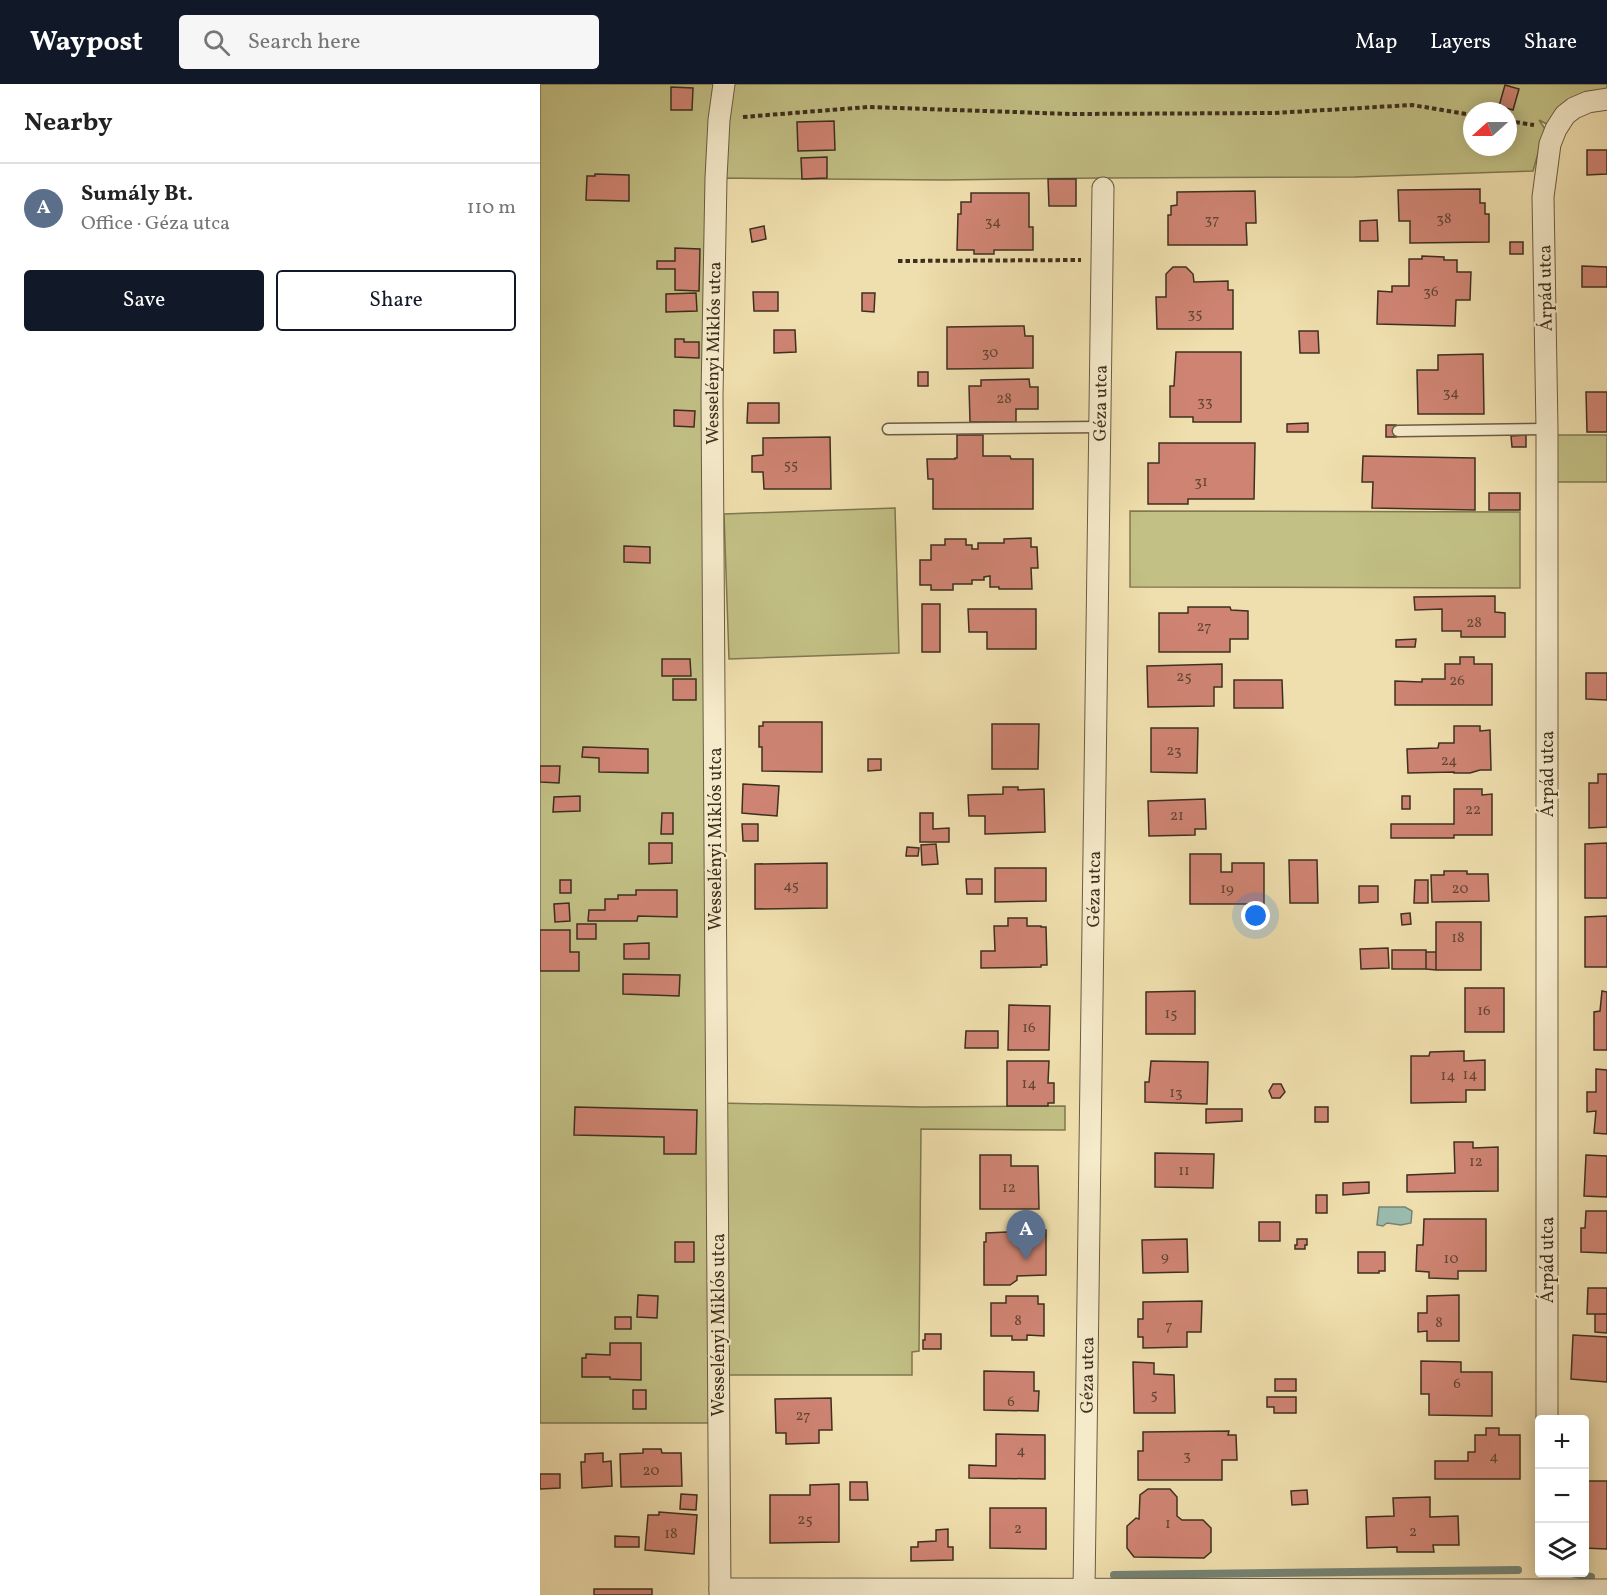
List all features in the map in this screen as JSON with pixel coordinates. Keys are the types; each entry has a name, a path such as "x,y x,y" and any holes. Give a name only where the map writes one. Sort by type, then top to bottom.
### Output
{"street":[{"name":"Wesselényi Miklós utca","path":"720,1592 712,408 718,120 724,84"},
{"name":"Árpád utca","path":"1547,1415 1547,429 1544,197 1550,144 1565,115 1588,102 1607,99"},
{"name":"Géza utca","path":"1084,1591 1103,188"},
{"path":"720,1592 1084,1591 1548,1581 1607,1590"}],"lane":[{"path":"888,429 1101,427"},
{"path":"1398,431 1547,429"}],"path":[{"path":"718,120 868,107 1072,114 1274,113 1412,105 1463,114"},
{"path":"898,261 1103,260"}],"shaded area":[{"path":"540,84 1607,84 1607,99 1556,129 1539,120 1545,129 1533,171 1355,177 945,180 716,178 719,1423 540,1423"},
{"path":"1557,435 1607,435 1607,482 1557,482"},
{"path":"895,508 899,653 729,659 724,514"},
{"path":"1130,511 1520,512 1520,588 1130,587"},
{"path":"718,1103 921,1107 1065,1106 1065,1130 921,1129 919,1351 912,1352 912,1375 724,1375"},
{"path":"1379,1207 1405,1207 1412,1211 1411,1223 1377,1225"}],"building":[{"path":"1505,85 1519,89 1515,102 1500,102"},
{"path":"671,87 693,88 692,110 671,110"},
{"path":"834,121 835,150 798,151 797,122"},
{"path":"1587,150 1607,150 1607,174 1587,175"},
{"path":"827,157 827,178 802,179 801,158"},
{"path":"595,174 629,175 629,201 586,200 587,176 595,176"},
{"path":"1048,179 1076,179 1076,206 1049,206"},
{"path":"1480,189 1480,203 1485,203 1485,214 1489,214 1489,242 1410,243 1410,221 1399,221 1398,190"},
{"path":"1255,191 1256,223 1246,223 1247,245 1168,245 1168,215 1171,215 1171,206 1177,205 1177,192"},
{"path":"971,193 1029,193 1029,227 1033,227 1033,250 994,250 994,254 974,254 974,250 957,250 958,214 961,214 961,202 971,202"},
{"path":"1377,220 1378,241 1360,241 1360,221"},
{"path":"764,226 766,239 752,242 750,229"},
{"path":"1510,242 1523,242 1523,254 1510,254"},
{"path":"675,248 700,249 699,291 675,290 675,269 657,269 657,261 675,261"},
{"path":"1422,256 1457,260 1457,272 1471,272 1470,300 1456,300 1455,326 1377,324 1378,291 1392,292 1392,286 1409,286 1409,259 1422,259"},
{"path":"1582,266 1607,267 1607,287 1582,287"},
{"path":"1173,267 1186,267 1193,274 1194,282 1228,281 1228,290 1233,290 1233,329 1157,329 1156,297 1166,297 1166,274"},
{"path":"753,292 778,292 778,311 754,311"},
{"path":"696,293 697,311 666,312 666,294"},
{"path":"862,293 875,293 874,312 862,311"},
{"path":"1024,326 1025,336 1033,336 1033,368 947,369 947,327"},
{"path":"774,330 795,330 796,352 774,353"},
{"path":"1299,331 1318,331 1319,353 1300,353"},
{"path":"675,339 684,339 684,342 699,342 699,358 675,357"},
{"path":"1176,352 1241,352 1241,422 1193,422 1193,417 1170,417 1170,386 1174,386"},
{"path":"1483,354 1484,414 1418,414 1417,370 1438,370 1438,355"},
{"path":"918,372 928,372 928,386 918,386"},
{"path":"1029,379 1030,387 1038,387 1038,409 1016,409 1016,422 970,422 969,386 981,386 981,380"},
{"path":"1586,392 1607,392 1607,432 1587,432"},
{"path":"748,403 779,403 779,423 747,423"},
{"path":"674,410 695,411 694,427 674,426"},
{"path":"1308,423 1308,432 1287,432 1287,424"},
{"path":"1386,425 1396,425 1396,437 1386,437"},
{"path":"957,435 983,435 983,456 1033,459 1033,509 933,509 933,479 928,479 927,459 957,458"},
{"path":"1526,435 1526,447 1512,447 1511,436"},
{"path":"830,437 831,489 764,489 763,472 752,472 752,456 763,455 763,438"},
{"path":"1159,443 1255,443 1254,499 1188,499 1188,504 1148,504 1148,463 1159,463"},
{"path":"1363,456 1475,458 1475,510 1372,508 1373,482 1362,482"},
{"path":"1489,493 1520,493 1520,510 1489,510"},
{"path":"1031,538 1031,547 1037,547 1038,568 1031,568 1032,589 990,587 990,576 984,577 984,580 972,580 972,584 953,584 953,590 931,590 931,585 920,585 920,560 931,560 931,545 945,545 945,539 966,539 966,545 972,545 972,549 978,549 978,543 1004,543 1004,539"},
{"path":"624,546 650,547 650,563 624,562"},
{"path":"1495,596 1495,612 1505,613 1505,637 1461,637 1461,631 1442,631 1442,609 1415,610 1414,597"},
{"path":"922,604 940,604 940,652 922,652"},
{"path":"1188,607 1230,607 1231,610 1248,611 1248,639 1230,639 1230,652 1159,652 1159,613 1188,613"},
{"path":"968,609 1036,609 1036,649 987,649 987,632 969,632"},
{"path":"1416,639 1415,647 1396,647 1396,640"},
{"path":"1460,657 1474,657 1474,664 1492,664 1492,705 1395,705 1395,681 1422,682 1422,679 1445,679 1445,664 1460,664"},
{"path":"662,659 690,659 691,676 662,676"},
{"path":"1222,664 1222,687 1214,687 1214,706 1148,707 1147,666"},
{"path":"1586,673 1607,673 1607,700 1586,699"},
{"path":"673,679 696,679 696,700 673,700"},
{"path":"1234,680 1282,680 1283,708 1234,708"},
{"path":"763,722 822,722 822,772 762,771 759,726 763,726"},
{"path":"992,724 1039,724 1038,769 992,769"},
{"path":"1454,726 1480,726 1480,731 1490,730 1491,770 1470,773 1408,773 1407,749 1438,748 1439,743 1454,743"},
{"path":"1151,728 1198,728 1197,773 1151,772"},
{"path":"583,747 648,749 648,773 599,772 599,758 582,757"},
{"path":"868,759 881,759 881,770 868,771"},
{"path":"540,766 560,766 559,783 540,782"},
{"path":"1598,774 1607,774 1607,827 1589,828 1589,783 1598,783"},
{"path":"743,784 779,786 777,816 742,813"},
{"path":"1003,787 1018,787 1018,790 1044,789 1045,832 985,834 985,816 969,816 968,795 1003,794"},
{"path":"1454,789 1482,789 1482,795 1492,794 1492,835 1454,835 1454,838 1391,838 1391,824 1454,824"},
{"path":"580,796 580,811 553,812 554,797"},
{"path":"1402,796 1410,796 1410,809 1402,809"},
{"path":"1205,799 1206,829 1195,829 1195,835 1149,836 1148,801"},
{"path":"662,813 673,813 673,834 661,834"},
{"path":"920,813 933,813 933,829 949,828 949,842 920,842"},
{"path":"742,824 758,824 758,841 743,841"},
{"path":"649,843 672,843 672,863 649,864"},
{"path":"1607,843 1607,898 1585,898 1585,844"},
{"path":"936,844 938,864 922,865 921,845"},
{"path":"907,847 919,848 918,856 906,856"},
{"path":"1190,854 1221,854 1221,872 1232,872 1232,863 1264,863 1264,904 1190,904"},
{"path":"1289,860 1317,860 1318,903 1290,903"},
{"path":"827,863 827,908 755,909 755,864"},
{"path":"995,868 1046,868 1046,901 995,902"},
{"path":"1444,871 1488,874 1489,901 1432,902 1431,875 1444,875"},
{"path":"966,879 982,879 982,894 967,894"},
{"path":"560,880 571,880 571,893 560,893"},
{"path":"1415,880 1428,880 1428,903 1414,903"},
{"path":"1359,886 1378,886 1378,902 1359,903"},
{"path":"636,890 677,890 677,917 638,916 637,921 588,921 589,910 605,910 605,899 618,899 618,895 636,895"},
{"path":"569,903 570,921 555,922 554,904"},
{"path":"1410,913 1411,924 1402,925 1401,914"},
{"path":"1607,916 1607,967 1585,967 1585,917"},
{"path":"1008,918 1027,918 1027,926 1046,927 1047,965 981,968 981,951 995,951 994,926 1008,926"},
{"path":"1436,922 1481,922 1481,970 1436,970"},
{"path":"577,924 596,924 596,939 577,939"},
{"path":"540,930 570,930 570,952 579,952 579,971 540,971"},
{"path":"649,943 649,959 624,959 624,944"},
{"path":"1388,948 1389,968 1361,969 1360,949"},
{"path":"1392,950 1426,950 1426,969 1392,969"},
{"path":"1426,952 1436,952 1436,970 1426,969"},
{"path":"623,974 680,975 679,996 623,994"},
{"path":"1465,988 1504,988 1504,1032 1465,1032"},
{"path":"1195,991 1195,1034 1146,1034 1146,992"},
{"path":"1602,991 1607,992 1607,1050 1594,1050 1594,1012 1600,1011"},
{"path":"1009,1005 1050,1006 1049,1050 1008,1050"},
{"path":"966,1031 998,1031 998,1048 965,1048"},
{"path":"1464,1051 1464,1061 1485,1060 1485,1090 1466,1090 1466,1102 1411,1103 1411,1056 1429,1056 1430,1052"},
{"path":"1007,1061 1049,1061 1048,1083 1054,1083 1054,1103 1048,1103 1048,1106 1007,1106"},
{"path":"1151,1061 1208,1062 1207,1104 1145,1102 1145,1082 1149,1082"},
{"path":"1596,1069 1607,1070 1607,1134 1594,1133 1596,1111 1587,1112 1587,1092 1596,1092"},
{"path":"1273,1084 1281,1084 1285,1092 1280,1098 1272,1098 1269,1091"},
{"path":"575,1107 697,1110 696,1154 664,1154 664,1137 574,1135"},
{"path":"1315,1107 1328,1107 1328,1122 1315,1122"},
{"path":"1206,1109 1242,1109 1242,1121 1206,1123"},
{"path":"1454,1142 1473,1142 1473,1148 1498,1147 1498,1191 1407,1192 1407,1175 1455,1173"},
{"path":"1155,1153 1214,1154 1213,1188 1155,1187"},
{"path":"980,1155 1011,1155 1011,1166 1038,1166 1039,1209 980,1209"},
{"path":"1586,1155 1607,1156 1607,1197 1584,1196"},
{"path":"1369,1182 1369,1193 1343,1195 1343,1183"},
{"path":"1316,1195 1327,1195 1327,1213 1316,1213"},
{"path":"1586,1211 1607,1211 1607,1253 1581,1252 1581,1228 1585,1228"},
{"path":"1424,1219 1486,1219 1486,1271 1458,1271 1458,1279 1429,1278 1429,1272 1416,1271 1417,1245 1423,1245"},
{"path":"1259,1222 1280,1222 1280,1241 1259,1241"},
{"path":"1046,1230 1046,1275 1017,1276 1017,1280 1010,1285 984,1285 986,1233"},
{"path":"1187,1239 1188,1272 1143,1273 1142,1240"},
{"path":"1297,1239 1307,1239 1305,1249 1295,1249"},
{"path":"675,1242 694,1242 694,1262 675,1262"},
{"path":"1358,1252 1385,1252 1385,1271 1358,1273"},
{"path":"1588,1288 1607,1288 1607,1314 1587,1314"},
{"path":"638,1295 658,1296 657,1318 637,1317"},
{"path":"1459,1295 1459,1341 1427,1341 1427,1331 1418,1332 1418,1313 1427,1313 1427,1296"},
{"path":"1006,1296 1038,1296 1038,1304 1044,1304 1044,1336 1027,1335 1027,1340 1012,1340 1012,1336 991,1336 991,1303 1006,1303"},
{"path":"1202,1301 1201,1332 1187,1332 1187,1347 1143,1348 1143,1337 1138,1337 1138,1319 1143,1319 1143,1302"},
{"path":"1595,1314 1607,1314 1607,1333 1595,1332"},
{"path":"615,1317 631,1317 631,1329 615,1329"},
{"path":"925,1334 941,1334 941,1349 923,1349"},
{"path":"1573,1335 1607,1337 1607,1382 1571,1379"},
{"path":"610,1343 641,1343 641,1380 582,1377 582,1358 586,1358 586,1354 610,1355"},
{"path":"1421,1361 1461,1362 1461,1372 1492,1372 1492,1416 1429,1415 1429,1394 1421,1394"},
{"path":"1133,1362 1154,1363 1154,1374 1174,1375 1175,1413 1134,1413"},
{"path":"984,1371 1034,1372 1034,1391 1039,1391 1038,1411 984,1410"},
{"path":"1275,1379 1296,1379 1296,1391 1275,1391"},
{"path":"633,1390 646,1390 646,1409 633,1409"},
{"path":"1267,1397 1296,1397 1296,1413 1274,1413 1274,1407 1267,1407"},
{"path":"831,1398 832,1430 819,1430 819,1443 786,1444 786,1433 776,1433 775,1399"},
{"path":"1486,1428 1499,1428 1499,1435 1520,1435 1520,1479 1435,1479 1435,1461 1468,1461 1468,1452 1475,1452 1475,1435 1486,1435"},
{"path":"1229,1431 1228,1435 1236,1435 1237,1460 1222,1460 1222,1480 1138,1480 1138,1451 1143,1451 1143,1432"},
{"path":"996,1434 1045,1435 1045,1479 969,1478 969,1465 996,1466"},
{"path":"643,1449 661,1449 662,1453 681,1453 682,1486 621,1487 620,1454 643,1453"},
{"path":"603,1453 603,1462 611,1461 612,1486 582,1488 581,1462 585,1462 585,1454"},
{"path":"540,1474 560,1474 560,1488 540,1489"},
{"path":"1589,1481 1607,1481 1607,1549 1589,1548"},
{"path":"850,1482 867,1482 868,1500 850,1500"},
{"path":"839,1484 839,1542 770,1543 770,1495 810,1495 810,1485"},
{"path":"1148,1489 1170,1489 1177,1497 1177,1516 1182,1520 1203,1520 1211,1528 1211,1552 1204,1558 1134,1557 1127,1548 1127,1526 1136,1518 1139,1519 1140,1495"},
{"path":"1307,1490 1308,1504 1292,1505 1291,1491"},
{"path":"681,1494 697,1495 696,1510 680,1509"},
{"path":"1430,1497 1430,1517 1458,1516 1459,1545 1433,1545 1434,1552 1397,1552 1397,1547 1367,1548 1366,1517 1394,1516 1393,1498"},
{"path":"990,1508 1046,1508 1046,1549 990,1548"},
{"path":"659,1512 697,1515 694,1554 645,1550 648,1515 659,1515"},
{"path":"948,1529 948,1547 953,1547 953,1560 911,1561 911,1547 918,1547 918,1542 936,1541 936,1530"},
{"path":"615,1536 639,1537 639,1547 615,1547"},
{"path":"594,1589 652,1589 652,1595 594,1595"}],"waterway":[{"path":"1114,1575 1518,1570"}],"place":[{"name":"Sumály Bt.","path":"1026,1260"}]}
